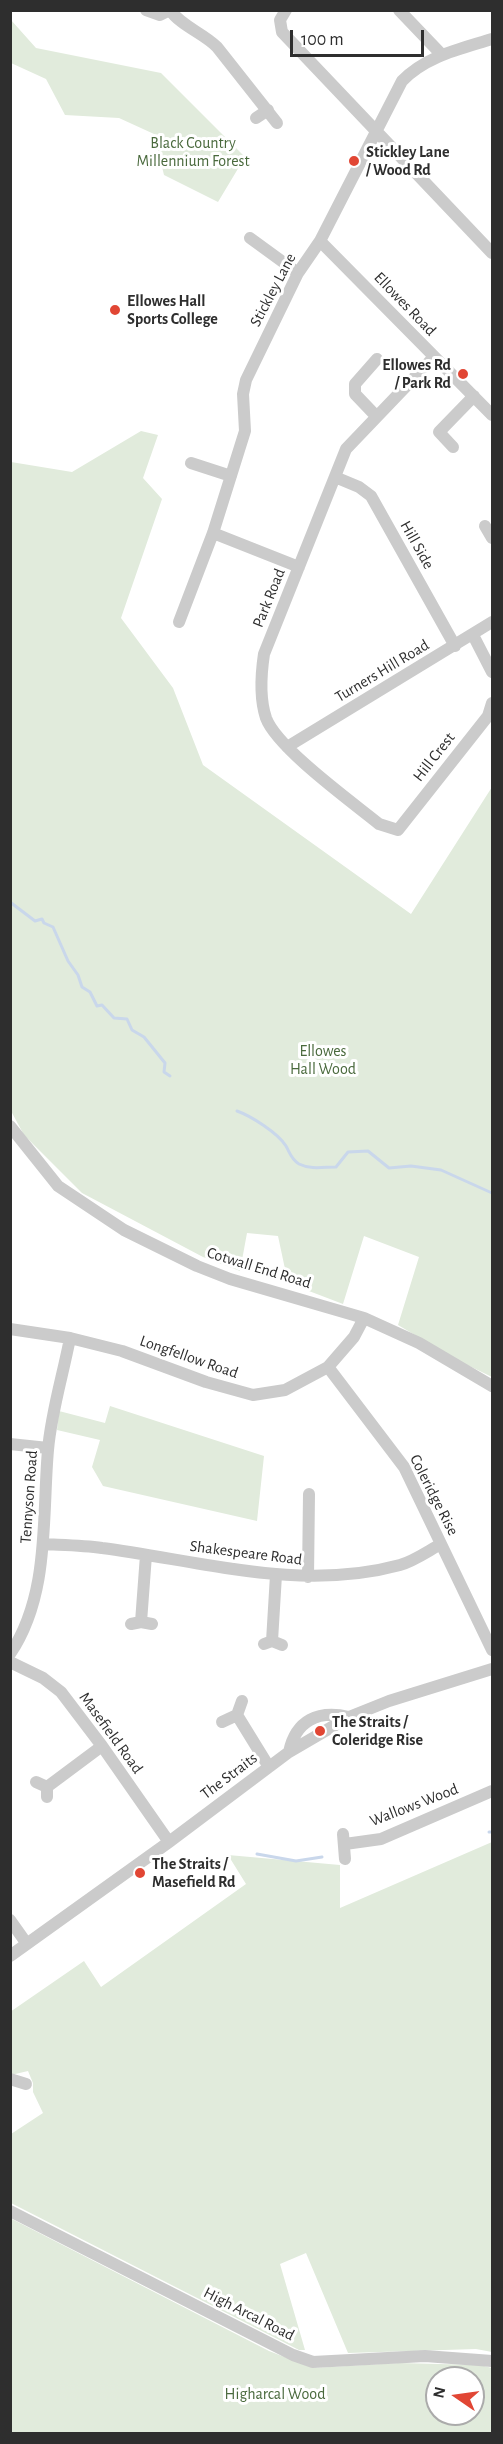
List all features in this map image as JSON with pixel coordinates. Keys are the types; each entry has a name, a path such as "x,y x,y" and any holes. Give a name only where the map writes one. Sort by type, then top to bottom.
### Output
{"street":[{"path":"146,10 160,15 170,10 178,19 207,38 217,47 277,123"},
{"path":"286,10 280,20 282,32 492,253"},
{"path":"399,10 442,55"},
{"name":"Stickley Lane","path":"179,622 213,534 245,431 243,394 246,380 298,273 320,242 402,81 424,63 492,39"},
{"path":"256,118 268,110"},
{"path":"250,238 298,273"},
{"name":"Ellowes Road","path":"320,242 492,416"},
{"name":"Park Road","path":"398,830 379,824 287,747 267,719 261,676 264,654 346,449 434,357"},
{"path":"376,416 355,394 355,384 377,359"},
{"path":"453,447 439,432 474,396"},
{"path":"191,463 231,477"},
{"name":"Hill Side","path":"335,477 359,487 371,496 455,646"},
{"path":"485,526 492,538"},
{"path":"213,534 299,567"},
{"name":"Turners Hill Road","path":"287,747 492,622"},
{"path":"473,635 492,672"},
{"name":"Hill Crest","path":"398,830 488,716 492,703"},
{"name":"Cotwall End Road","path":"10,1126 58,1186 124,1230 197,1266 230,1279 364,1318 419,1343 492,1386"},
{"name":"Longfellow Road","path":"10,1329 70,1338 122,1351 206,1382 253,1395 285,1390 328,1367 354,1337 364,1318"},
{"name":"Tennyson Road","path":"10,1654 21,1639 34,1605 43,1544 48,1448 70,1338"},
{"name":"Coleridge Rise","path":"328,1367 404,1467 492,1650"},
{"path":"10,1444 48,1448"},
{"path":"308,1577 309,1494"},
{"name":"Shakespeare Road","path":"43,1544 100,1548 246,1572 308,1577 366,1572 403,1564 441,1544"},
{"path":"141,1623 146,1555"},
{"path":"273,1643 276,1575"},
{"name":"Masefield Road","path":"10,1662 54,1686 102,1746 169,1842"},
{"name":"The Straits","path":"10,1956 169,1842 289,1752 349,1717 389,1701 492,1670"},
{"path":"222,1722 237,1715 242,1701"},
{"path":"237,1715 269,1767"},
{"path":"43,1789 102,1746"},
{"name":"Wallows Wood","path":"345,1858 344,1839 381,1839 492,1791"},
{"path":"10,1920 27,1944"},
{"name":"High Arcal Road","path":"10,2211 293,2355 313,2362 425,2356 492,2361"}],"green space":[{"name":"Black Country Millennium Forest","path":"11,20 36,48 161,73 245,157 218,202 164,175 154,134 119,118 65,115 46,79 11,63"},
{"name":"Ellowes Hall Wood","path":"141,431 158,435 143,478 162,499 121,618 173,688 203,765 411,914 492,787 492,1377 457,1360 398,1325 419,1257 364,1236 343,1304 288,1283 278,1236 247,1233 240,1271 203,1257 82,1193 24,1135 11,1111 11,462 72,472"},
{"path":"110,1406 264,1456 257,1521 103,1486 92,1467 100,1440 57,1430 59,1411 105,1423"},
{"path":"492,1842 492,2352 476,2349 348,2353 306,2253 280,2264 305,2350 299,2350 11,2203 11,2134 43,2113 33,2092 33,2083 28,2071 11,2075 10,2012 84,1961 101,1987 246,1884 228,1855 340,1865 340,1908"},
{"name":"Higharcal Wood","path":"10,2218 269,2351 313,2368 399,2363 484,2366 425,2366 425,2426 485,2426 485,2366 492,2368 492,2433 11,2433"}],"waterway":[{"path":"10,902 35,921 42,919 44,923 53,927 82,987 90,992 97,1006 102,1005 114,1018 127,1019 132,1030 144,1037 165,1063 164,1072 170,1076"},
{"path":"237,1111 271,1131 286,1146 294,1160 304,1166 336,1167 348,1152 368,1151 389,1168 411,1166 441,1170 492,1193"},
{"path":"257,1854 296,1861 322,1857"}],"place":[{"name":"Stickley Lane / Wood Rd","path":"354,161"},
{"name":"Ellowes Hall Sports College","path":"115,310"},
{"name":"Ellowes Rd / Park Rd","path":"463,374"},
{"name":"The Straits / Coleridge Rise","path":"320,1731"},
{"name":"The Straits / Masefield Rd","path":"140,1873"}]}
